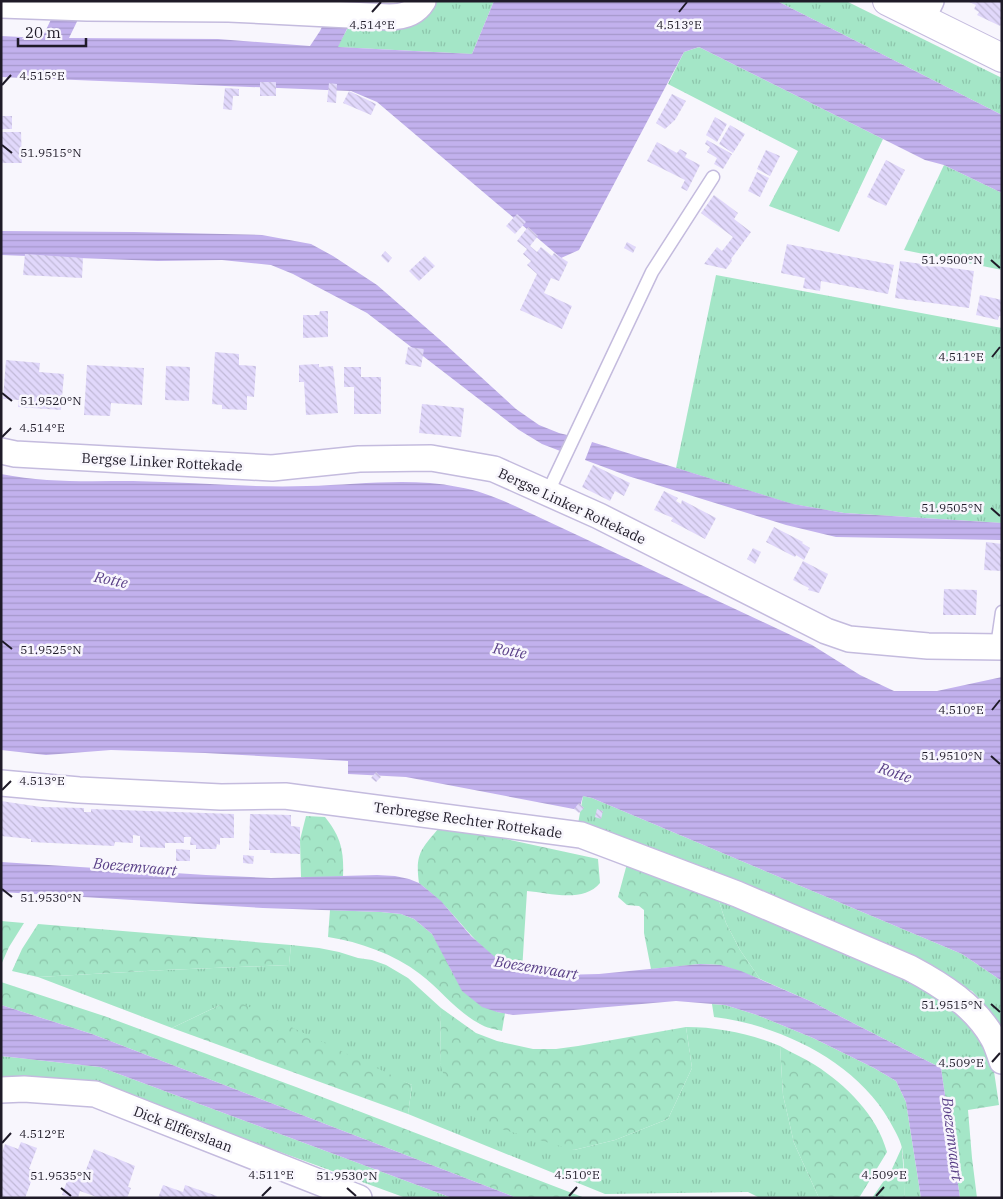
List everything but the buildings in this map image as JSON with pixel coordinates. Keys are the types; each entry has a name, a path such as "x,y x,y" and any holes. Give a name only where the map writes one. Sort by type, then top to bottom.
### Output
{"street":[{"path":"1,5 88,8 229,8 324,15 400,17 411,13 423,1"},
{"path":"887,1 927,10 1002,58"},
{"name":"Bergse Linker Rottekade","path":"1,451 34,455 272,468 359,459 431,458 494,469 608,520 826,631 849,639 928,646 999,646"},
{"name":"Terbregse Rechter Rottekade","path":"1,783 78,790 221,796 285,796 581,836 737,894 910,968 933,980 960,1000 978,1017 994,1040 1002,1061"},
{"name":"Dick Elfferslaan","path":"1,1090 24,1089 95,1094 357,1197"}],"lane":[{"path":"548,492 652,272 713,176"},
{"path":"999,646 1002,612"}],"green space":[{"path":"437,1 494,1 472,54 337,47 349,26 425,15"},
{"path":"777,1 846,1 1002,78 1002,115"},
{"path":"699,47 883,139 839,232 769,206 798,151 668,84 684,52"},
{"path":"944,165 1002,193 1002,270 904,250"},
{"path":"716,275 1002,328 1002,523 844,513 792,504 676,468"},
{"path":"583,796 592,798 962,954 1002,981 1002,1031 984,1004 972,991 698,865 645,845 576,835"},
{"path":"306,816 325,817 335,831 342,852 343,877 301,877 300,840"},
{"path":"439,828 497,837 598,859 600,883 585,893 576,895 556,895 527,891 522,971 510,967 498,960 477,942 440,901 419,883 418,865 421,852"},
{"path":"628,860 716,892 726,923 740,950 760,979 721,965 700,964 651,969 644,933 644,910 639,906 627,905 618,897"},
{"path":"716,892 875,958 958,1007 992,1058 941,1068 810,1001 760,979 740,950 726,923"},
{"path":"330,910 401,914 414,919 432,934 452,972 497,1012 505,1013 502,1031 485,1026 472,1019 420,974 399,960 352,942 328,937"},
{"path":"1,921 24,923 9,947 1,965"},
{"path":"38,924 291,945 289,965 38,977 12,971 22,949"},
{"path":"291,945 319,948 372,960 386,965 408,978 441,1008 440,1063 574,1150 615,1140 668,1119 692,1068 686,1027 711,1028 734,1032 780,1046 783,1095 794,1143 819,1198 760,1198 748,1192 605,1194 408,1114 412,1085 220,1005 172,1028 38,977 289,965"},
{"path":"1,982 107,1017 585,1198 517,1198 92,1034 1,1005"},
{"path":"241,1003 412,1085 408,1114 172,1028 220,1005"},
{"path":"712,1004 725,1005 757,1015 813,1038 896,1081 906,1102 921,1198 905,1198 903,1154 900,1141 889,1120 857,1080 814,1049 764,1028 714,1017"},
{"path":"441,1008 476,1033 497,1041 533,1049 556,1049 578,1046 686,1027 692,1068 668,1119 615,1140 574,1150 484,1124 451,1099 440,1063"},
{"path":"780,1046 815,1065 838,1082 859,1102 876,1126 887,1152 859,1198 819,1198 794,1143 783,1095"},
{"path":"1,1056 100,1067 452,1198 406,1198 96,1085 1,1079"},
{"path":"992,1058 999,1105 968,1110 977,1198 960,1198 941,1068"},
{"path":"902,1147 905,1198 872,1198 892,1169"}],"water":[{"path":"60,1 87,1 69,38 218,39 310,46 320,31 334,1 361,1 338,47 472,54 494,1 777,1 1002,115 1002,193 944,165 925,160 699,47 684,52 579,250 561,258 377,102 351,91 1,77 1,36 42,38"},
{"path":"1,231 262,235 311,244 377,285 516,409 539,425 575,437 568,454 542,444 519,430 367,313 293,274 271,265 222,260 158,261 1,255"},
{"path":"592,442 793,504 844,513 1002,523 1002,540 836,537 786,525 628,476 585,460"},
{"name":"Rotte","path":"1,474 67,481 133,481 242,486 421,482 465,488 515,506 812,645 860,675 894,691 937,691 1002,677 1002,981 962,954 592,798 583,796 579,810 406,777 348,774 348,761 111,750 46,755 1,750"},
{"path":"1,862 271,878 395,876 419,883 441,901 471,936 504,965 515,970 532,974 599,974 700,964 721,965 741,971 810,1001 941,1068 960,1198 921,1198 906,1102 896,1081 813,1038 757,1015 725,1005 676,1001 513,1015 497,1012 482,1007 462,991 432,934 414,919 401,914 263,908 1,892"},
{"path":"1,1005 92,1034 517,1198 452,1198 100,1067 1,1056"}],"water label":[{"name":"Boezemvaart","path":"135,867"},
{"name":"Boezemvaart","path":"536,968"},
{"name":"Boezemvaart","path":"952,1139"}]}
